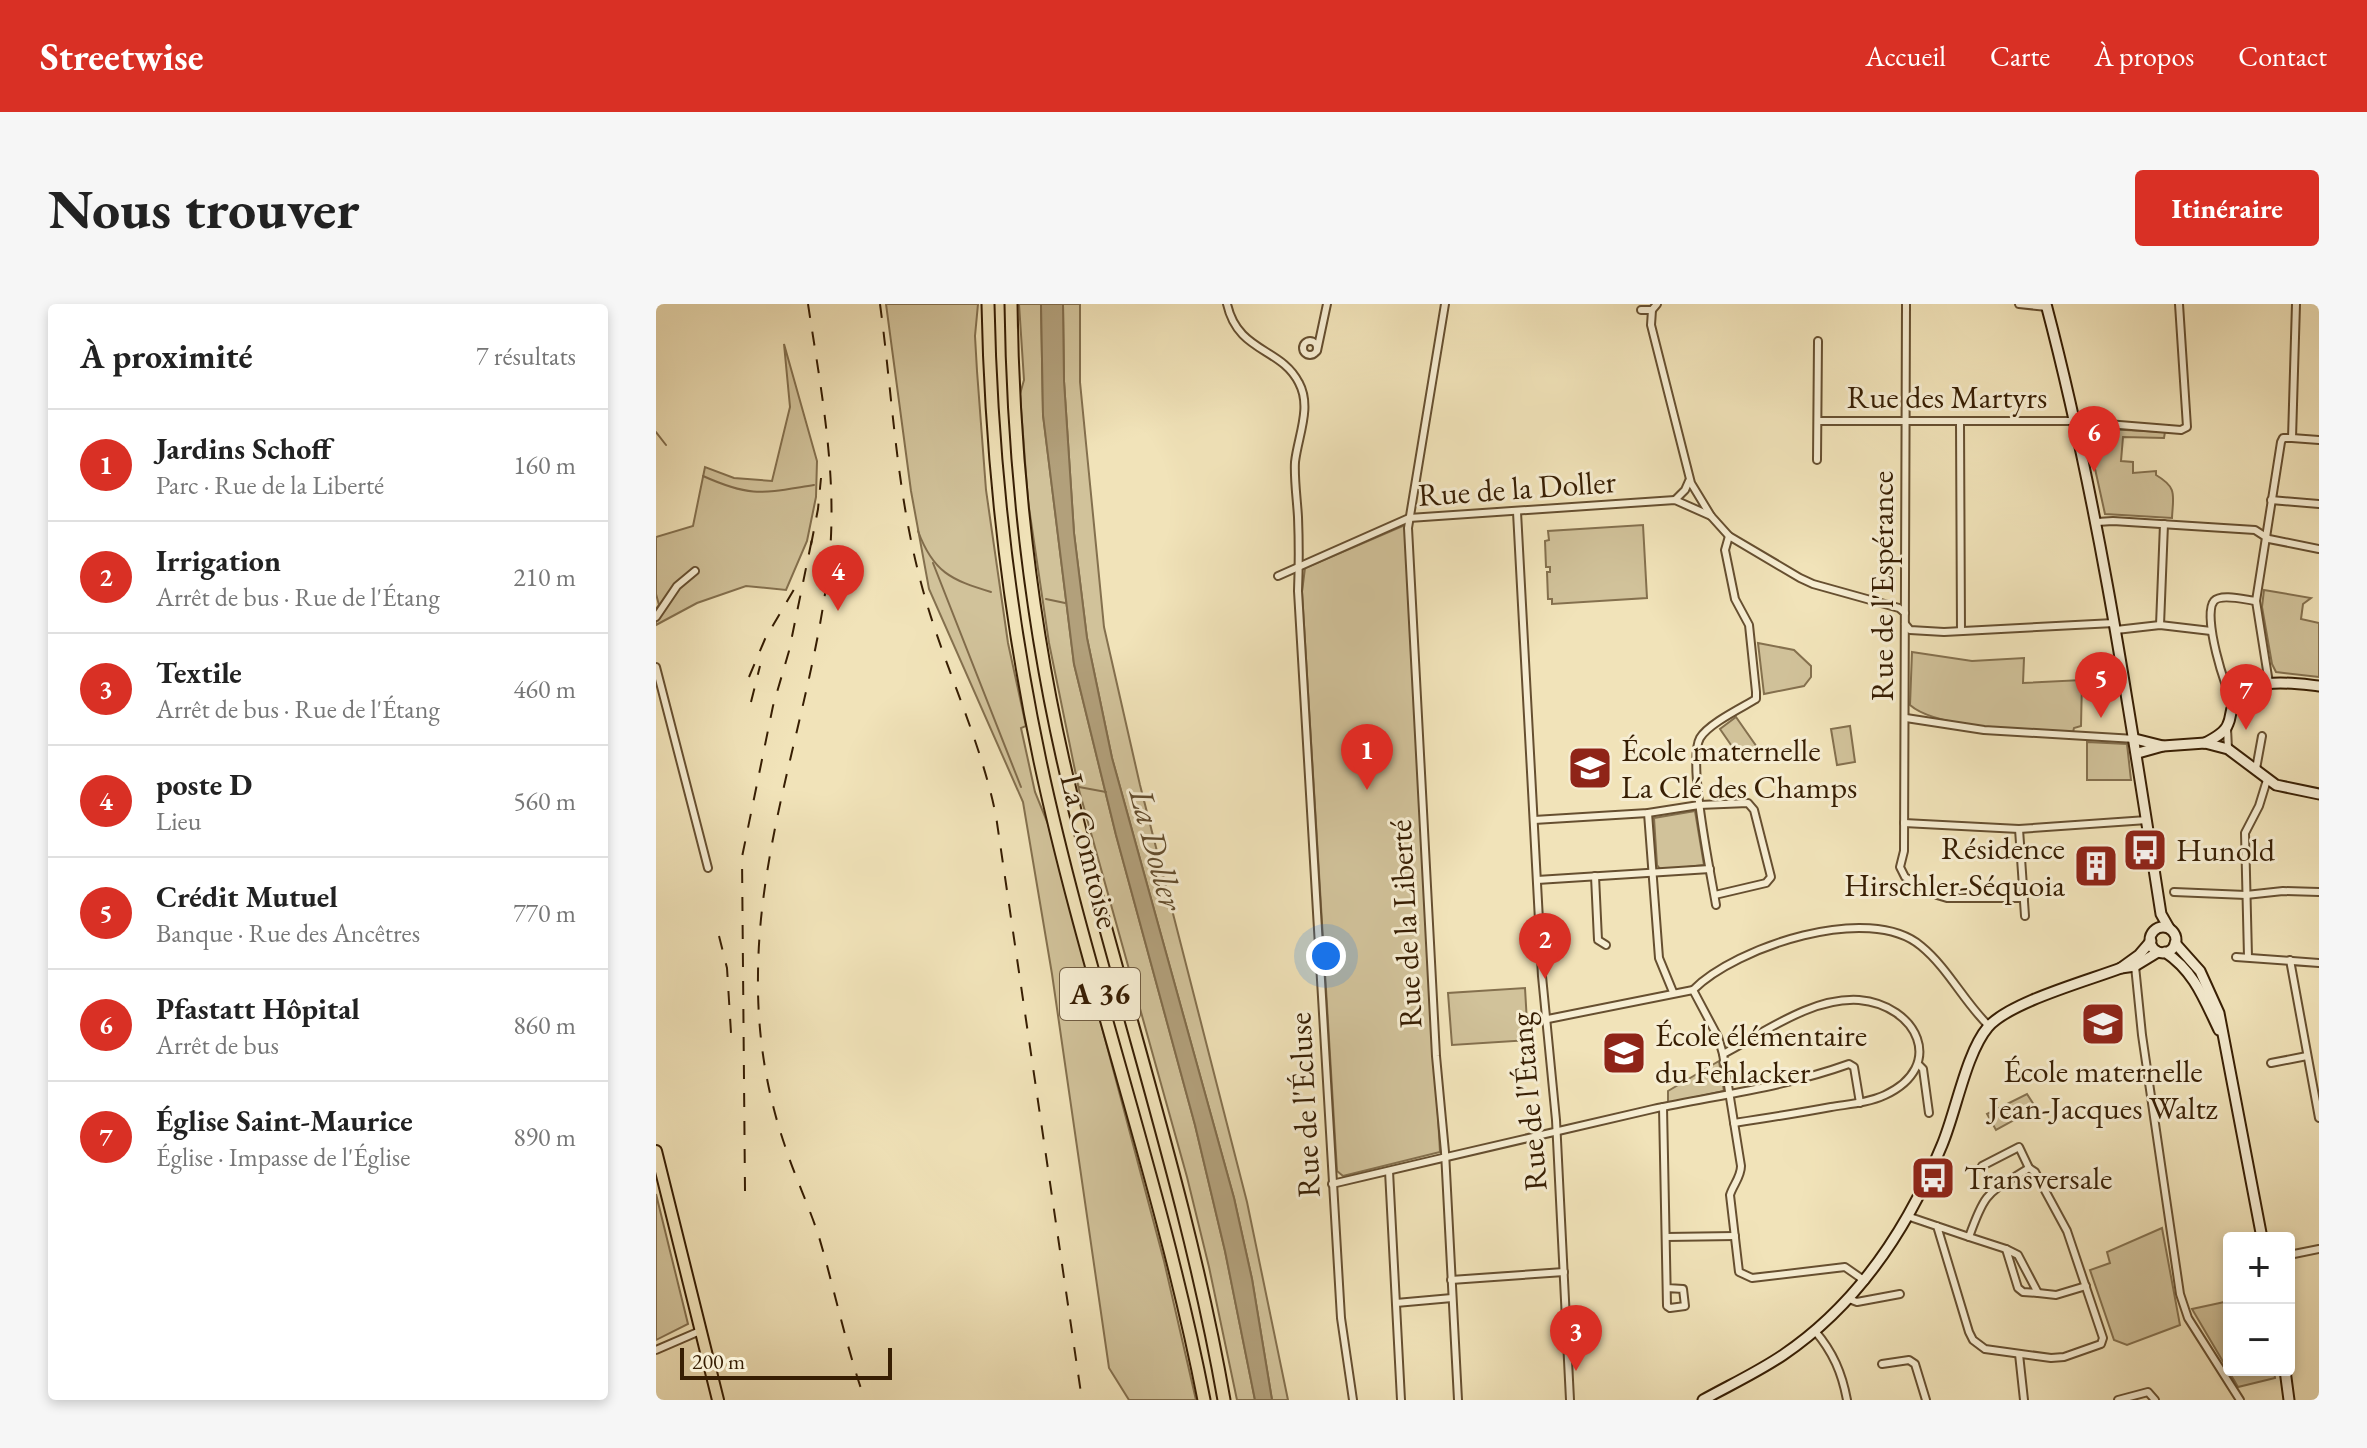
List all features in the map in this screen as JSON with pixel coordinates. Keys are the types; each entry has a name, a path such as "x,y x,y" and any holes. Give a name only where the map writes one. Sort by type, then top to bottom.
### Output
{"highway":[{"name":"La Comtoise","path":"988,304 999,503 1009,585 1032,720 1080,919 1176,1267 1204,1400"},
{"name":"La Comtoise","path":"1011,304 1020,487 1044,665 1062,758 1195,1262 1224,1400"}],"main road":[{"path":"1703,1400 1780,1357 1815,1331 1865,1281 1907,1216 1943,1143 1974,1050 1989,1026 2018,1007 2121,968 2135,966 2171,949 2175,943 2175,935 2161,914 2138,753 2097,522 2046,305"},
{"path":"2205,743 2227,728 2234,704 2241,696 2269,683 2319,686"},
{"path":"2135,739 2163,746"},
{"path":"2138,753 2163,746 2205,743 2228,749 2267,780 2319,794"},
{"path":"2121,968 2151,941 2161,914"},
{"path":"2155,930 2169,928"},
{"path":"2151,941 2162,952 2179,961 2194,979 2223,1039"},
{"path":"2175,943 2208,985 2219,1013 2261,1232"},
{"path":"656,1153 718,1400"},
{"path":"2286,1376 2289,1400"}],"street":[{"name":"Rue de l'Écluse","path":"1227,304 1238,330 1250,343 1289,368 1301,386 1305,409 1295,463 1298,591 1341,1318 1353,1400"},
{"path":"1317,351 1327,304"},
{"name":"Rue de la Liberté","path":"1445,304 1409,518 1436,1056 1445,1157 1458,1400"},
{"name":"Rue de l'Espérance","path":"1906,304 1906,718 1904,851 1900,867 1905,877 1947,898 2024,898"},
{"path":"2019,304 2046,305"},
{"name":"Rue des Martyrs","path":"1818,421 2076,423 2181,430 2187,427 2179,304"},
{"path":"2292,438 2296,304"},
{"path":"1641,310 1654,307 1651,325 1690,478 1711,516 1729,536 1813,584 1899,608 1905,613"},
{"path":"1817,460 1818,341"},
{"path":"1960,422 1961,631"},
{"path":"2269,683 2256,601 2281,442 2283,438 2319,440"},
{"path":"1690,478 1685,490 1675,500 1711,516"},
{"name":"Rue de la Doller","path":"1278,576 1409,518 1675,500"},
{"path":"2271,500 2319,504"},
{"name":"Rue de l'Étang","path":"1517,512 1543,990 1557,1131 1570,1400"},
{"path":"2097,522 2255,530 2266,537 2319,549"},
{"path":"2160,625 2164,524"},
{"path":"1716,905 1699,805 1697,743 1706,731 1756,699 1749,625 1735,599 1725,550 1729,536"},
{"path":"656,617 677,586 695,571"},
{"path":"2234,704 2211,631 2211,608 2214,601 2220,598 2256,601"},
{"path":"1905,624 1910,630 2160,625 2211,631"},
{"path":"656,667 708,868"},
{"path":"1906,718 1984,730 2135,739"},
{"path":"2227,728 2228,749"},
{"path":"2256,769 2262,736"},
{"path":"2248,957 2245,833 2259,806 2267,780"},
{"path":"1534,820 1648,813 1745,802 1752,806 1771,873 1766,883 1715,895"},
{"path":"1648,813 1659,958 1673,992"},
{"path":"1904,823 2019,829 2147,820"},
{"path":"2019,829 2025,916"},
{"path":"1537,880 1710,869"},
{"path":"1595,876 1598,940 1606,945"},
{"path":"2174,892 2246,895 2283,891 2319,892"},
{"path":"1548,1019 1693,990 1747,956 1789,939 1839,927 1886,930 1920,944 1989,1026"},
{"path":"2236,957 2319,963"},
{"path":"2290,960 2319,1118"},
{"path":"2135,966 2142,1035 2180,1294 2188,1318 2240,1400"},
{"path":"1693,990 1718,1037 1730,1095 1741,1166 1741,1174 1733,1183 1730,1195 1739,1272 1752,1278 1845,1267 1865,1281"},
{"path":"1723,1054 1814,1007 1857,1000 1896,1013 1912,1025 1920,1045 1918,1064 1910,1077 1886,1095 1860,1103 1734,1123"},
{"path":"2271,1063 2307,1056"},
{"path":"1332,1184 1663,1107 1819,1075 1849,1064 1854,1067 1860,1103"},
{"path":"1918,1064 1923,1069 1929,1113"},
{"path":"1663,1107 1667,1288"},
{"path":"1937,1226 1973,1340 1985,1349 2064,1357 2101,1344 2103,1338 2067,1231 2019,1147 1982,1166"},
{"path":"1969,1237 1984,1198 2029,1168"},
{"path":"1389,1171 1401,1400"},
{"path":"1907,1216 2018,1255 2038,1293"},
{"path":"1666,1237 1735,1236"},
{"path":"2006,1249 2018,1288 2023,1292 2056,1295 2086,1286"},
{"path":"2295,1254 2319,1249"},
{"path":"1451,1280 1564,1272"},
{"path":"1849,1299 1857,1302 1900,1294"},
{"path":"1396,1303 1452,1298"},
{"path":"656,1350 700,1331"},
{"path":"1815,1331 1835,1358 1843,1377 1847,1400"},
{"path":"2019,1354 2024,1400"},
{"path":"1882,1364 1909,1360 1915,1364 1926,1400"},
{"path":"2118,1400 2148,1392 2155,1400"}],"shaded area":[{"path":"886,304 978,304 975,336 986,490 1008,643 1026,726 1021,728 1035,792 1048,824 1164,1261 1196,1400 1129,1400 1109,1368 1052,974 1023,802 929,589 911,491"},
{"path":"1019,304 1041,304 1043,415 1074,664 1116,835 1195,1125 1225,1251 1255,1400 1237,1400 1187,1177 1079,790 1049,643 1028,501 1020,394 1024,380"},
{"name":"La Doller","path":"1041,304 1063,304 1064,381 1074,533 1087,638 1112,758 1234,1198 1252,1279 1272,1400 1255,1400 1225,1251 1195,1125 1116,835 1074,664 1043,415"},
{"path":"1063,304 1080,304 1080,382 1104,627 1140,785 1247,1202 1288,1400 1272,1400 1252,1279 1234,1198 1112,758 1087,638 1074,533 1064,381"},
{"path":"784,344 817,461 816,497 807,541 786,590 746,586 697,603 656,625 659,605 656,594 656,537 693,526 705,467 734,478 772,481 790,407"},
{"path":"2086,428 2165,432 2164,438 2123,437 2121,461 2133,462 2133,473 2156,471 2156,475 2168,484 2173,493 2172,518 2105,514"},
{"path":"1405,525 1440,1152 1343,1176 1337,1171 1302,592 1305,568"},
{"path":"1643,525 1647,598 1552,604 1552,599 1548,599 1547,572 1550,572 1550,567 1546,567 1545,541 1549,540 1548,531"},
{"path":"2264,590 2311,598 2303,604 2301,619 2319,623 2319,677 2276,672 2262,607"},
{"path":"1758,643 1794,650 1811,666 1811,677 1804,686 1764,694"},
{"path":"1912,652 1972,661 2024,658 2023,683 2082,680 2081,726 2074,728 2073,732 2012,729 1964,724 1923,713 1910,705"},
{"path":"1736,717 1759,750 1742,761 1720,729"},
{"path":"1850,726 1855,762 1837,765 1831,729"},
{"path":"2087,742 2127,744 2131,780 2087,780"},
{"path":"1695,811 1704,865 1661,870 1657,865 1654,818"},
{"path":"1525,988 1528,1040 1452,1045 1448,993"},
{"path":"1719,1061 1724,1091 1668,1103 1668,1091"},
{"path":"2027,1094 2036,1108 1996,1130 1987,1114"},
{"path":"656,1194 688,1324 656,1340"},
{"path":"2162,1228 2180,1325 2127,1345 2114,1340 2090,1270 2110,1263 2107,1252"},
{"path":"2223,1302 2223,1362 2192,1309"},
{"path":"2232,1376 2275,1376 2275,1378 2238,1387"}],"waterway":[{"path":"656,432 666,445"},
{"path":"703,476 734,488 758,492 814,485"},
{"path":"918,531 930,556 945,572 991,592"},
{"path":"933,563 1021,787"},
{"path":"1046,599 1065,603"},
{"path":"1079,787 1106,792"}],"railway":[{"path":"808,304 830,465 829,563 812,666 767,870 758,974 759,1018 764,1062 778,1125 819,1237 865,1400"},
{"path":"880,304 899,472 918,571 936,633 989,785 996,816 1082,1400"},
{"path":"811,545 821,478"},
{"path":"745,1191 742,857 813,534"},
{"path":"749,677 765,639 796,586"},
{"path":"751,702 760,666"},
{"path":"719,936 727,968 731,1033"}],"place":[{"name":"Pfastatt Hôpital","path":"2094,472"},
{"name":"poste D","path":"838,611"},
{"name":"Crédit Mutuel","path":"2101,718"},
{"name":"Église Saint-Maurice","path":"2246,730"},
{"name":"École maternelle La Clé des Champs","path":"1590,768"},
{"name":"Jardins Schoff","path":"1367,790"},
{"name":"Hunold","path":"2145,850"},
{"name":"Résidence Hirschler-Séquoia","path":"2096,866"},
{"name":"Irrigation","path":"1545,979"},
{"name":"École maternelle Jean-Jacques Waltz","path":"2103,1024"},
{"name":"École élémentaire du Fehlacker","path":"1624,1053"},
{"name":"Transversale","path":"1933,1178"},
{"name":"Textile","path":"1576,1371"}]}
